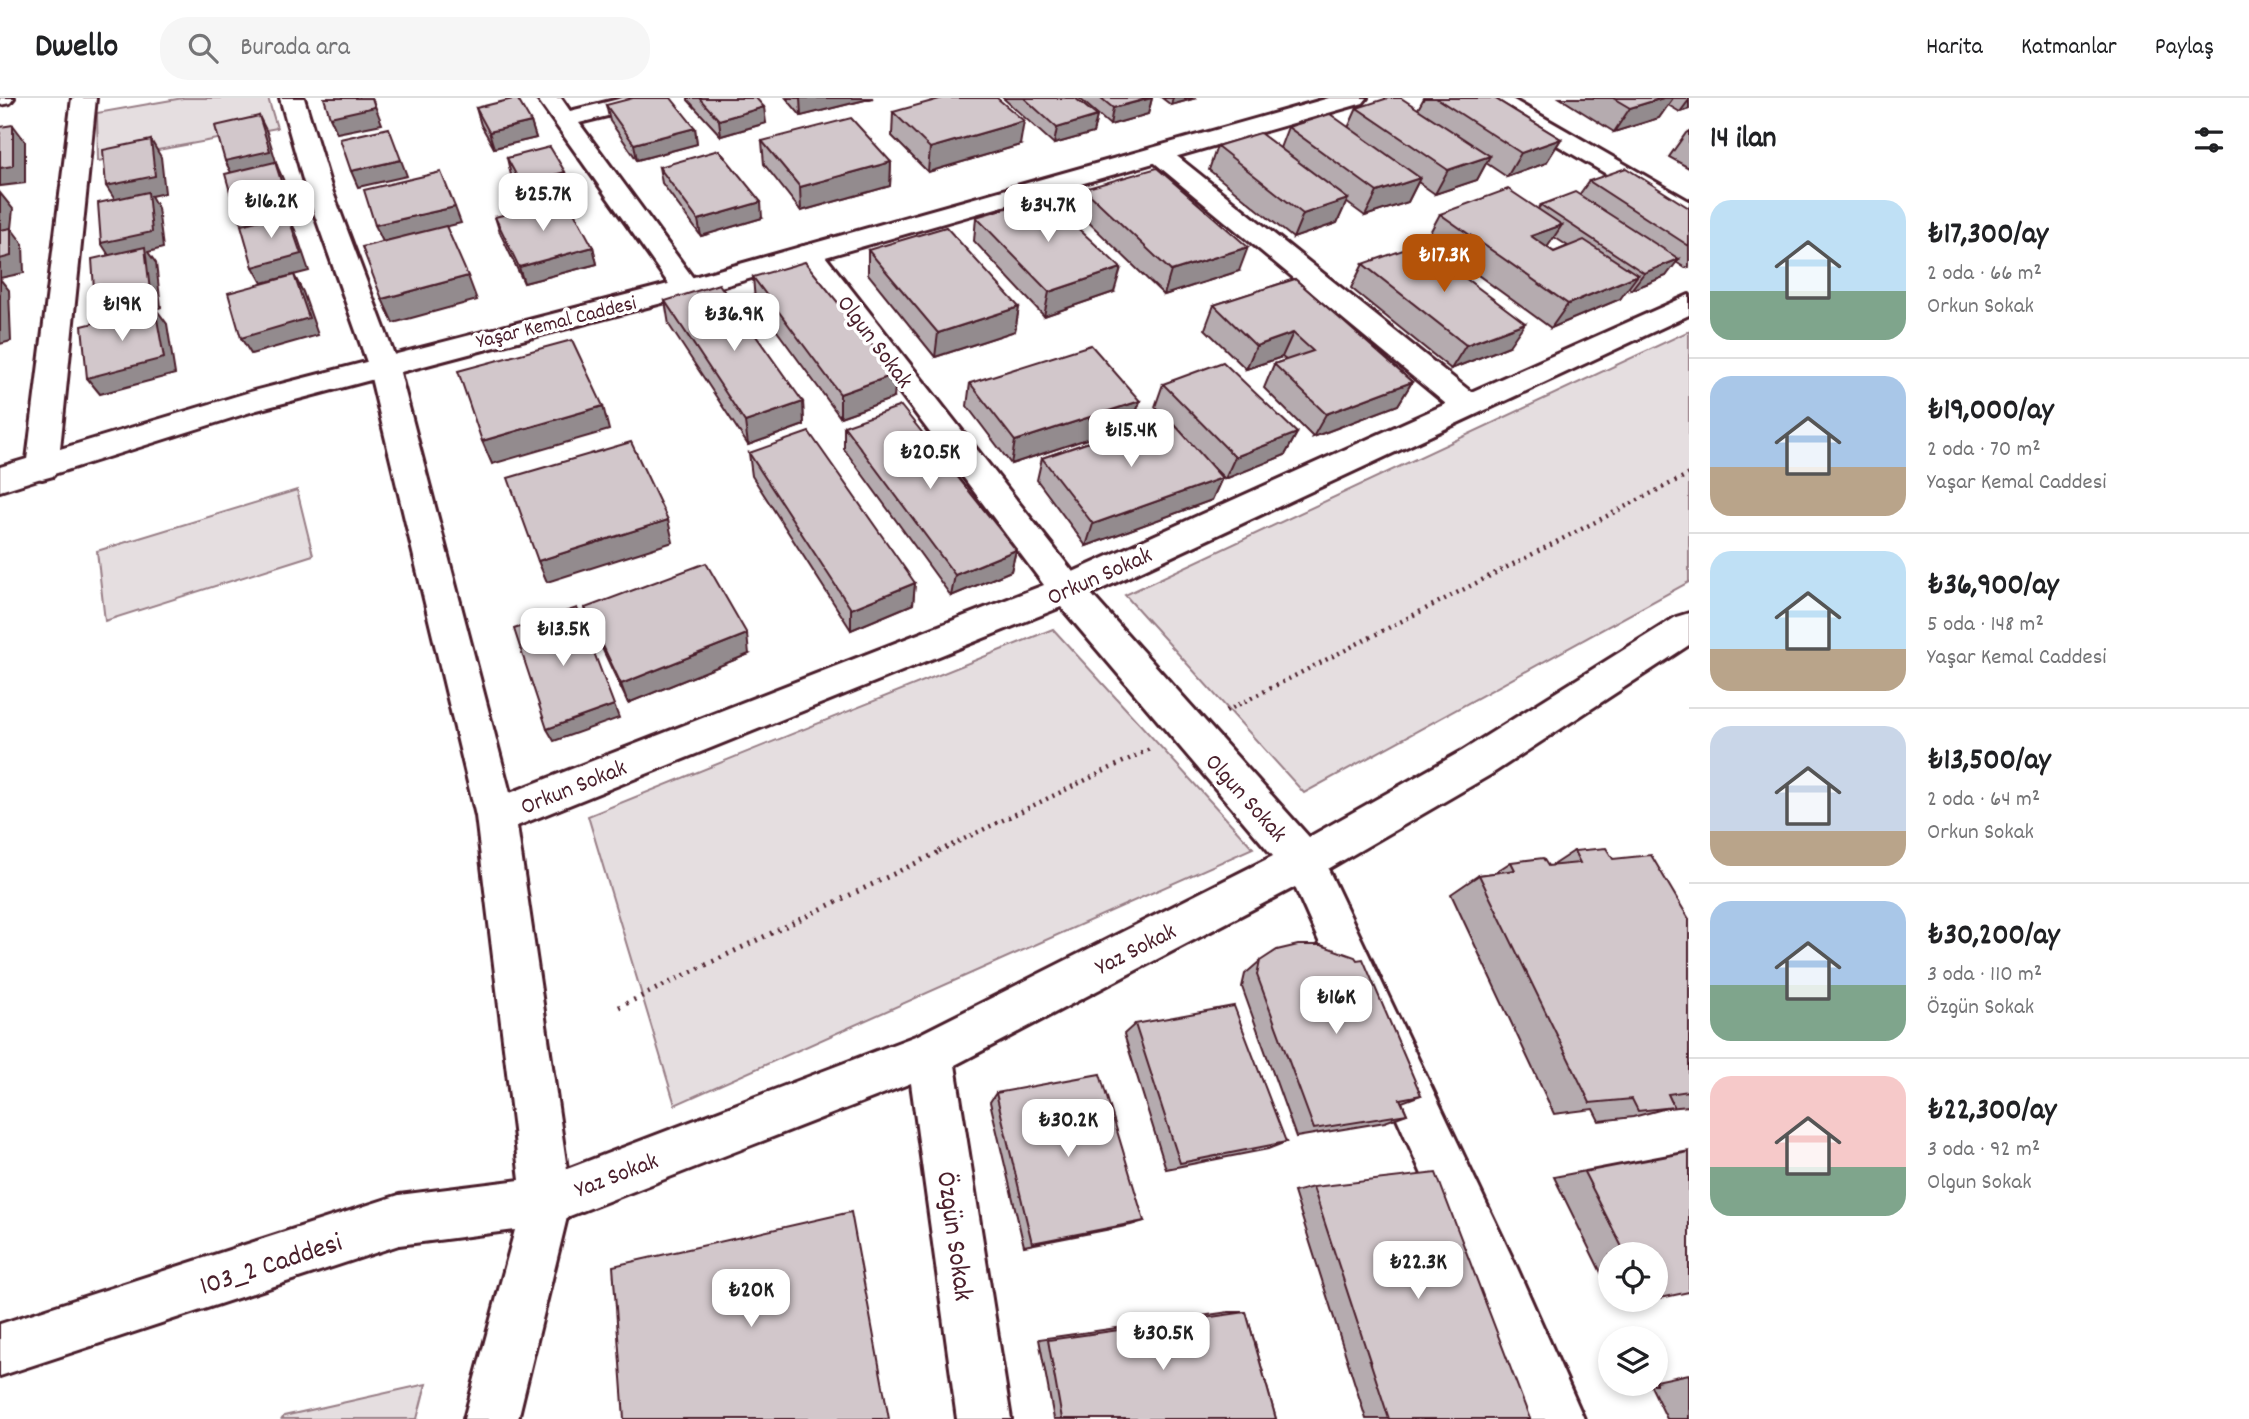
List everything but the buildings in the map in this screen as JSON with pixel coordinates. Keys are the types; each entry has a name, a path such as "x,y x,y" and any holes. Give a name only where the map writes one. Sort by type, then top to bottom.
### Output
{"street":[{"path":"42,468 84,98"},
{"path":"292,98 319,190 383,365 496,816 547,1201 491,1419"},
{"path":"549,98 686,288"},
{"path":"565,120 652,98"},
{"name":"Yaşar Kemal Caddesi","path":"0,479 250,402 383,365 686,288 1355,98"},
{"path":"1493,98 1689,212"},
{"path":"1159,154 1468,406"},
{"name":"Olgun Sokak","path":"809,253 1067,590 1304,861 1494,1273 1557,1419"},
{"name":"Orkun Sokak","path":"496,816 1067,590 1689,304"},
{"name":"Yaz Sokak","path":"547,1201 930,1054 1304,861 1476,763 1689,627"},
{"name":"Özgün Sokak","path":"930,1054 984,1419"},
{"name":"103_2 Caddesi","path":"0,1350 399,1220 547,1201"}],"shaded area":[{"path":"183,98 268,98 277,128 98,161 97,113"},
{"path":"1689,331 1689,582 1304,793 1125,595"},
{"path":"297,490 313,555 105,621 97,551"},
{"path":"1053,629 1253,848 675,1105 588,816"},
{"path":"426,1384 417,1419 282,1419 284,1416"}]}
